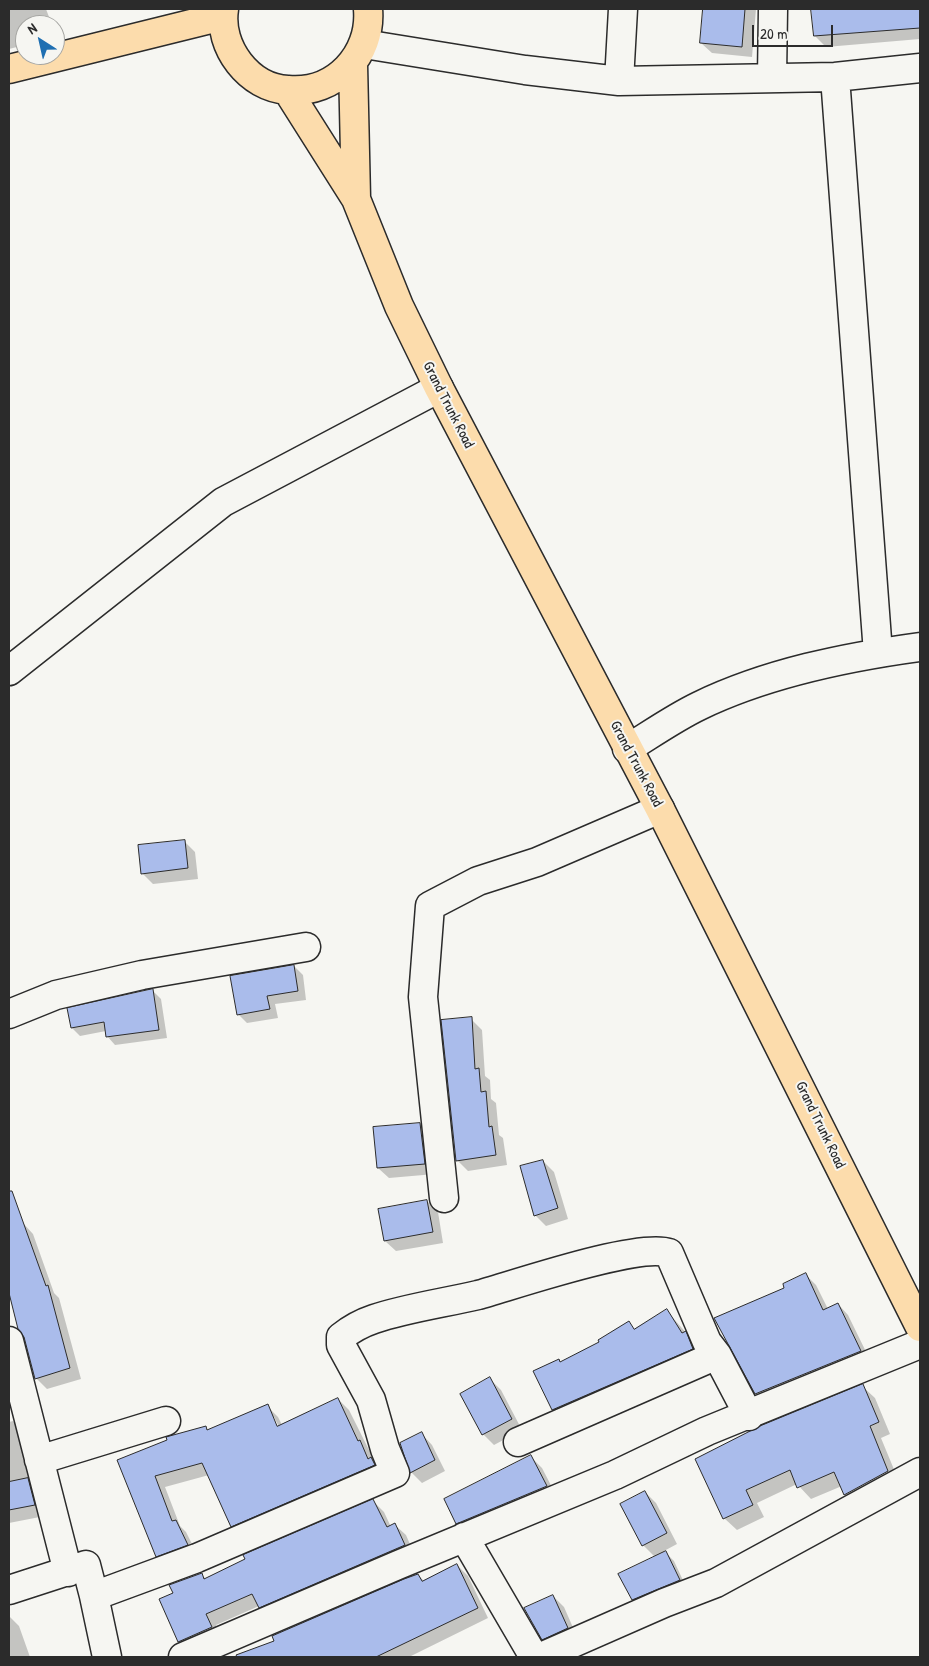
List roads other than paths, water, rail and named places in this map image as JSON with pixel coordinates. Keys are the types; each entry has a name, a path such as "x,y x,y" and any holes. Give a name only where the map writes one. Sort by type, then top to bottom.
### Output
{"main road":[{"name":"Grand Trunk Road","path":"356,199 358,54 370,23 368,9"},
{"path":"9,69 223,12 225,38 234,57 248,73 266,85 287,90 312,89 334,80 358,54"},
{"name":"Grand Trunk Road","path":"287,90 356,199 399,306 439,388 660,809 920,1328"}],"street":[{"path":"618,81 623,9"},
{"path":"772,77 773,9"},
{"path":"358,54 618,81 835,77 920,68"},
{"path":"835,77 878,653"},
{"path":"9,671 223,502 439,388"},
{"path":"627,749 698,706 747,686 878,653 920,647"},
{"path":"444,1198 423,997 430,906 478,881 537,862 660,809"},
{"path":"9,1014 56,995 142,975 306,947"},
{"path":"94,1596 215,1550 395,1473 385,1449 372,1400 341,1345 341,1337 350,1330 374,1319 479,1294 588,1264 636,1253 660,1250 669,1254 707,1342 717,1355 749,1416"},
{"path":"9,1341 68,1572"},
{"path":"183,1657 615,1475 707,1431 749,1416 854,1370 920,1344"},
{"path":"518,1442 717,1355"},
{"path":"39,1460 166,1421"},
{"path":"541,1657 664,1603 716,1583 920,1472"},
{"path":"464,1537 534,1657"},
{"path":"9,1590 86,1565 107,1657"}]}
